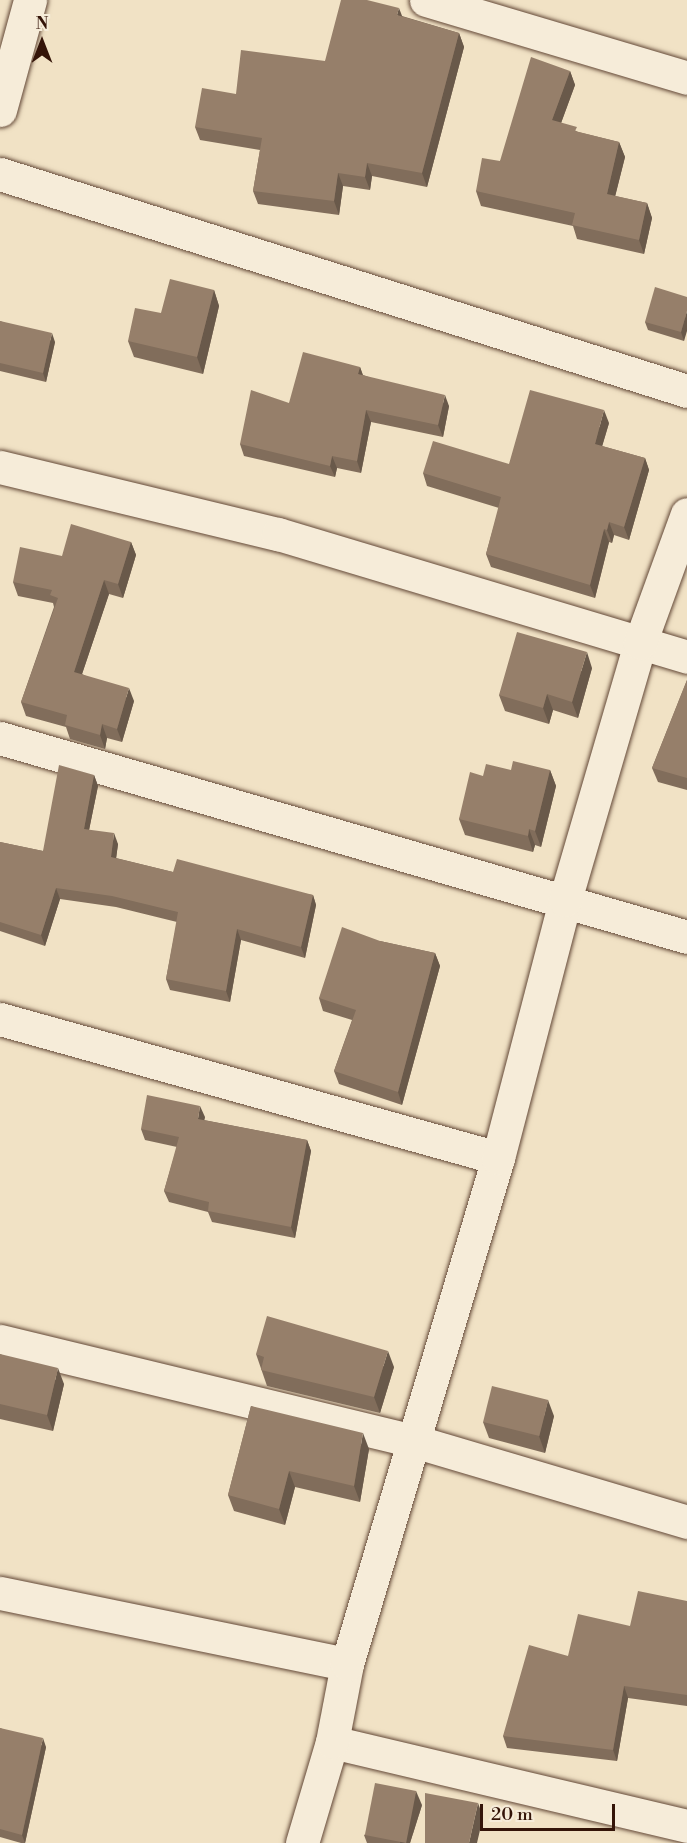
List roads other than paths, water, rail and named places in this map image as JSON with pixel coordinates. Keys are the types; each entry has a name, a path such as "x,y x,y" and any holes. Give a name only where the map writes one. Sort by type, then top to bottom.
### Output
{"street":[{"path":"0,110 30,0"},
{"path":"426,0 687,78"},
{"path":"0,174 687,392"},
{"path":"0,467 278,534 687,657"},
{"path":"302,1843 332,1742 347,1664 498,1158 565,900 640,643 687,514"},
{"path":"0,738 687,937"},
{"path":"0,1019 498,1158"},
{"path":"0,1341 414,1441 687,1522"},
{"path":"0,1593 347,1664"},
{"path":"332,1742 687,1826"}]}
